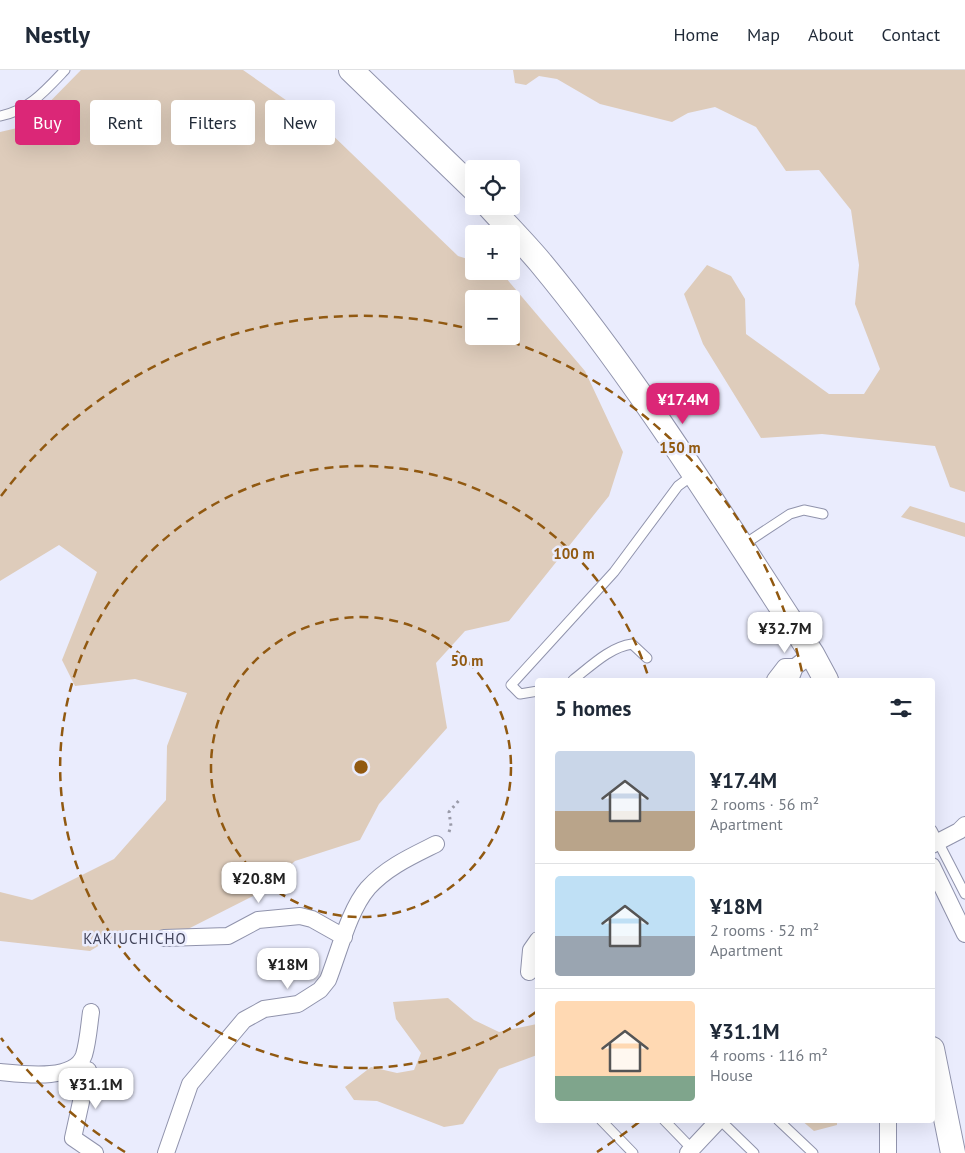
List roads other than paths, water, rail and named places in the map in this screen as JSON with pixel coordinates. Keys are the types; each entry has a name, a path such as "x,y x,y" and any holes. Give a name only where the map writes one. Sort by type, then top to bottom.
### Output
{"street":[{"path":"351,70 465,180"},
{"path":"497,215 540,261 591,327 694,475 741,546 799,667"},
{"path":"777,678 785,667 799,667 822,678"},
{"path":"935,839 959,831 965,825"},
{"path":"166,1153 190,1084 207,1062 244,1020 253,1014 264,1009 298,1004 320,990 328,980 357,906 368,889 381,875 402,861 436,844"},
{"path":"935,872 965,934"},
{"path":"164,938 228,936 258,920 300,916 312,919 344,937"},
{"path":"529,972 531,950 535,944"},
{"path":"0,1072 32,1076 50,1074 77,1065 84,1056 91,1012"},
{"path":"935,1064 953,1153"},
{"path":"88,1070 73,1138 94,1153"},
{"path":"692,1152 716,1123"},
{"path":"888,1123 888,1153"}],"lane":[{"path":"0,116 22,110 48,88 65,70"},
{"path":"535,692 520,694 511,685 614,572 678,486 694,475"},
{"path":"741,546 790,514 804,510 823,514"},
{"path":"576,678 598,660 622,645 632,644 647,658"},
{"path":"935,839 965,894"},
{"path":"604,1123 634,1153"},
{"path":"667,1123 692,1152"},
{"path":"722,1123 754,1153"},
{"path":"781,1123 813,1153"}],"district":[{"name":"KAKIUCHICHO","path":"135,938"}]}
